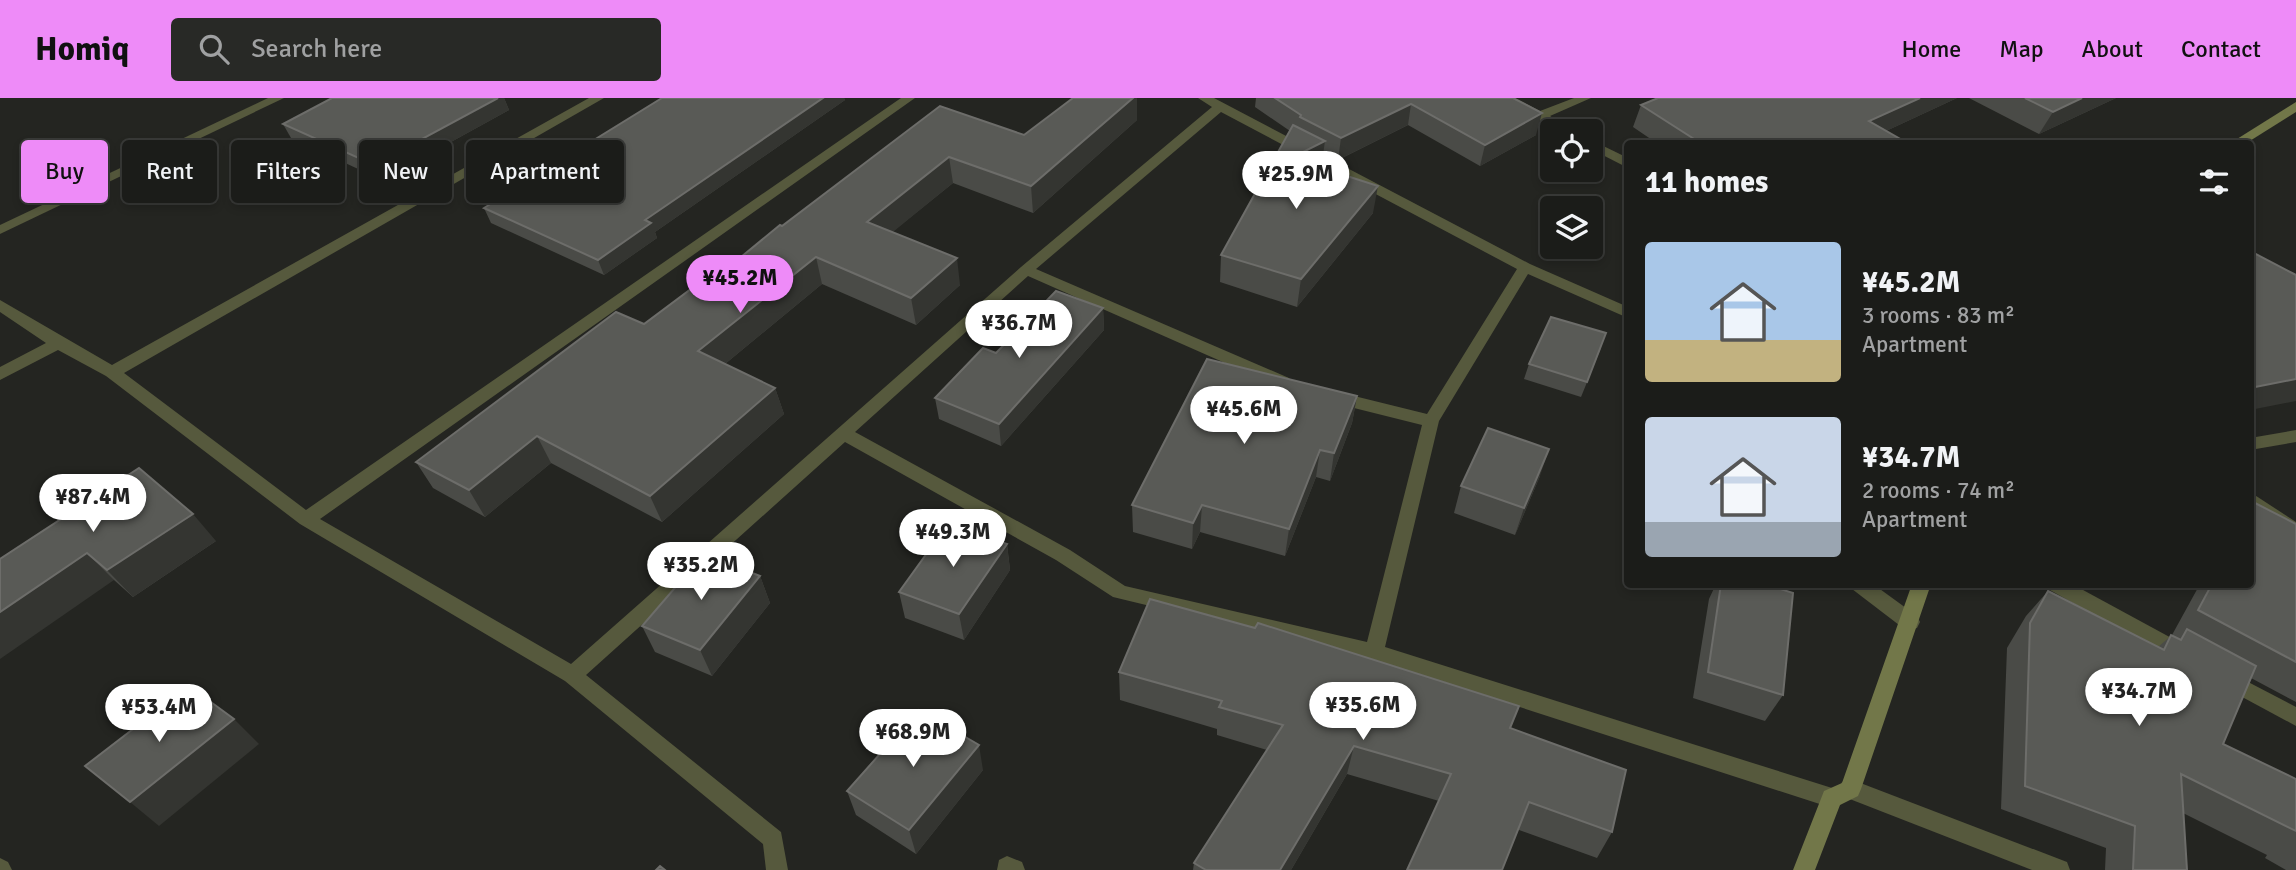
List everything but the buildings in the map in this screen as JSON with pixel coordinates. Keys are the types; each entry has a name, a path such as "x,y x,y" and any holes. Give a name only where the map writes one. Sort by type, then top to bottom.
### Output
{"street":[{"path":"0,230 278,98"},
{"path":"112,372 598,98"},
{"path":"306,519 909,98"},
{"path":"1204,98 1525,267 1624,311"},
{"path":"1506,98 1545,119"},
{"path":"1539,116 1585,98"},
{"path":"2241,140 2296,106"},
{"path":"572,675 1026,270 1220,107"},
{"path":"1603,150 1624,162"},
{"path":"1374,652 1431,421 1525,267"},
{"path":"1026,270 1306,390 1431,421"},
{"path":"0,304 58,343 112,372 306,519 572,675 772,839 777,870"},
{"path":"0,374 58,343"},
{"path":"843,433 1063,555 1120,592 1374,652 1841,793 2059,870"},
{"path":"2254,443 2296,436"},
{"path":"2254,501 2296,531"},
{"path":"1864,588 1910,622"},
{"path":"1804,870 1841,793 1910,622 1921,588"},
{"path":"2062,588 2296,717"}]}
